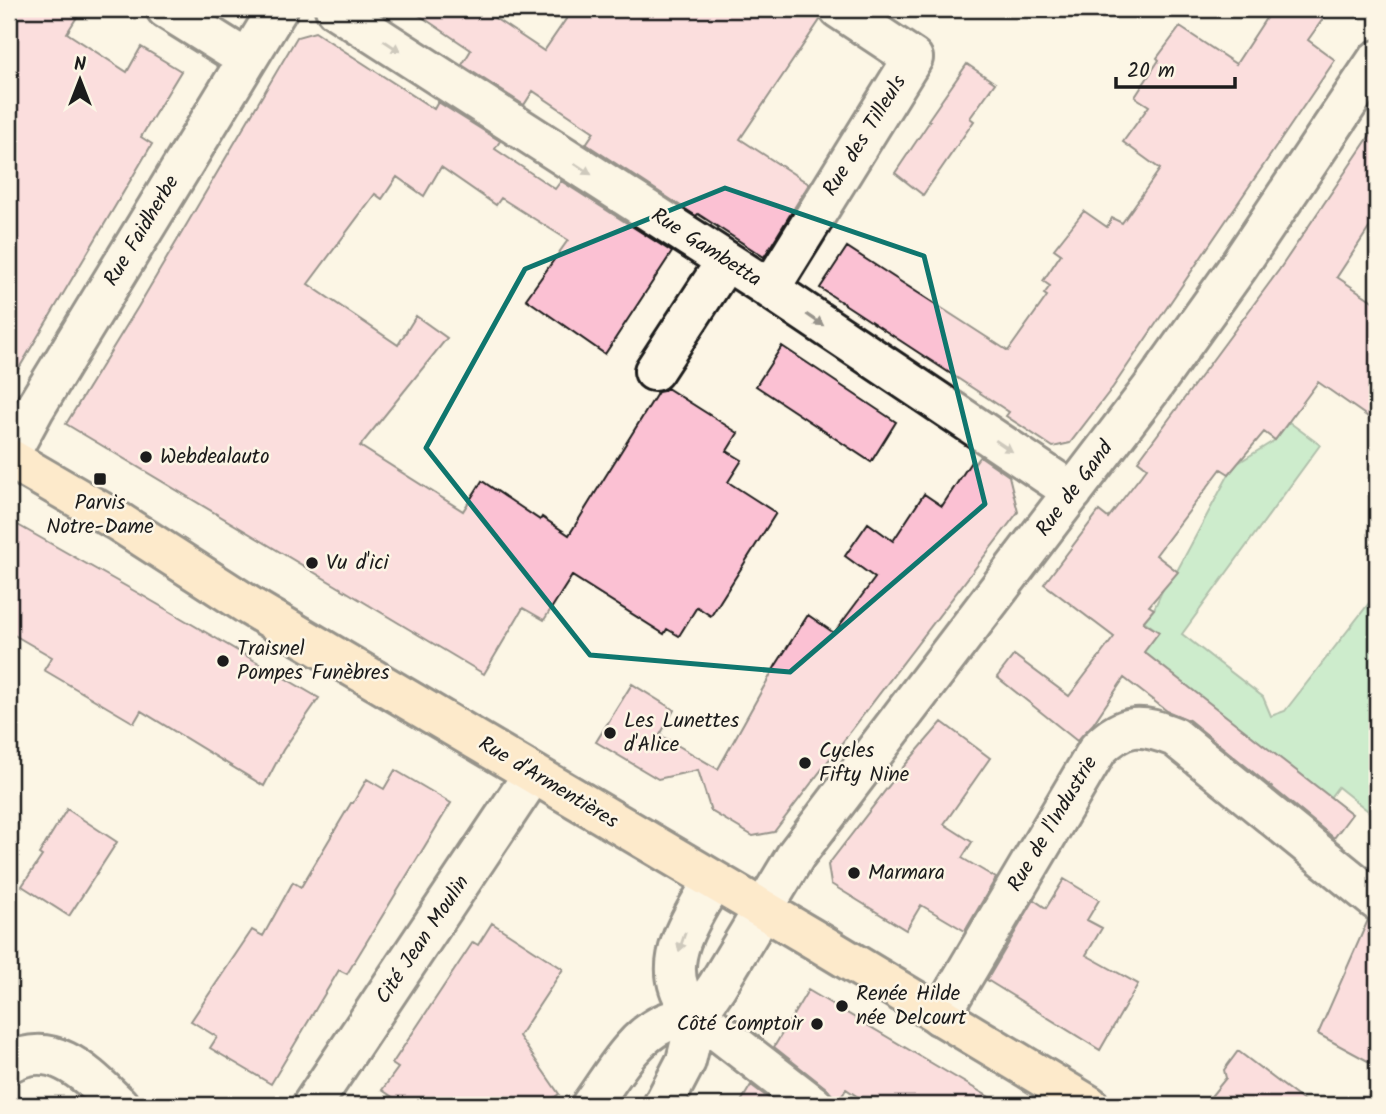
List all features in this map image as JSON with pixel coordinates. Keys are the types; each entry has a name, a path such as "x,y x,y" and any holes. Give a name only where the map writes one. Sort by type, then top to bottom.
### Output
{"main road":[{"name":"Rue d'Armentières","path":"9,457 119,522 251,607 1089,1105"}],"street":[{"path":"166,9 246,59"},
{"name":"Rue Faidherbe","path":"9,457 35,408 278,9"},
{"name":"Rue Gambetta","path":"335,9 770,289 1073,492"},
{"name":"Rue des Tilleuls","path":"770,289 913,58 839,9"},
{"name":"Rue de Gand","path":"697,1015 802,847 1151,388 1238,267 1377,60"},
{"path":"654,371 726,261"},
{"name":"Rue de l'Industrie","path":"940,1016 1098,748 1121,731 1137,727 1154,729 1174,737 1377,901"},
{"name":"Cité Jean Moulin","path":"312,1105 533,774"},
{"path":"713,881 681,943 676,975 682,996 697,1015 813,1105"},
{"path":"591,1105 627,1055 648,1033 666,1023 697,1015"},
{"path":"663,1105 686,1061 697,1015"},
{"path":"9,1063 28,1056 41,1055 65,1060 78,1068 119,1105"}],"highlighted area":[{"path":"725,188 924,256 985,504 790,672 590,655 426,448 525,269"}],"green space":[{"path":"1289,422 1320,445 1182,634 1263,697 1271,716 1285,711 1377,593 1377,818 1338,787 1329,799 1144,652 1159,632 1144,621 1177,571 1229,474 1238,463 1275,440"}],"building":[{"path":"9,9 82,9 67,33 127,72 141,47 181,71 141,137 152,144 9,385"},
{"path":"410,9 481,9 544,51 573,9 817,9 820,20 740,139 809,184 764,257 586,144 594,132 533,91 524,105 462,65 471,50"},
{"path":"1272,9 1330,9 1308,40 1335,60 1113,387 1070,443 1053,447 1006,416 1009,412 820,288 847,247 1008,351 1047,296 1044,294 1050,286 1043,281 1061,254 1054,249 1084,211 1107,227 1112,218 1122,223 1160,169 1123,142 1149,106 1135,97 1159,60 1157,58 1180,27 1236,64"},
{"path":"315,32 434,109 438,102 500,141 495,149 555,189 561,181 672,252 605,354 526,299 568,240 501,198 496,205 441,167 424,196 397,177 382,199 375,194 308,284 398,345 416,316 447,338 360,446 463,511 482,481 540,520 542,517 569,535 658,392 667,388 738,433 727,451 742,460 728,482 776,513 711,616 697,607 679,636 667,629 664,634 572,576 544,620 523,608 484,674 66,424 297,37"},
{"path":"967,64 995,83 970,118 974,121 923,195 895,173"},
{"path":"1377,125 1377,216 1337,277 1377,304 1377,423 1318,382 1275,440 1264,432 1229,474 1221,469 1156,555 1178,572 1149,606 1154,609 1143,622 1159,632 1144,652 1352,814 1334,838 1189,720 1167,711 1124,678 1093,724 1077,741 997,677 1014,655 1069,696 1114,637 1044,584 1099,511 1108,518 1147,468 1138,461 1279,270"},
{"path":"782,346 896,422 871,462 756,386"},
{"path":"980,456 1009,476 1018,512 774,832 753,836 711,811 698,770 658,779 596,742 632,684 674,710 660,735 718,769 776,665 808,615 834,633 875,578 845,556 868,523 893,541 924,494 942,506 971,462 974,464"},
{"path":"9,520 319,698 283,750 264,786 141,711 134,723 44,670 52,657 9,632"},
{"path":"942,722 990,758 944,824 972,842 962,858 996,878 965,931 921,905 906,930 831,884 828,865 905,765"},
{"path":"395,770 451,803 347,974 339,970 271,1084 210,1048 217,1037 191,1021 252,930 263,936 293,882 301,887 367,779 384,789"},
{"path":"67,809 117,842 69,916 22,886 42,856 39,854"},
{"path":"1064,879 1099,900 1087,920 1102,928 1086,955 1138,984 1100,1050 987,980 1034,900 1046,908"},
{"path":"1368,920 1377,922 1377,1066 1318,1034"},
{"path":"492,923 563,969 519,1036 559,1094 543,1105 405,1105 382,1090 398,1068 392,1064 473,942 478,945"},
{"path":"808,990 1003,1105 870,1105 846,1089 837,1105 826,1088 774,1047"},
{"path":"1238,1051 1309,1105 1204,1105 1226,1078 1224,1070"},
{"path":"751,1085 778,1105 739,1105"}],"place":[{"name":"Webdealauto","path":"146,457"},
{"name":"Parvis Notre-Dame","path":"100,479"},
{"name":"Vu d'ici","path":"312,563"},
{"name":"Traisnel Pompes Funèbres","path":"223,661"},
{"name":"Les Lunettes d'Alice","path":"610,733"},
{"name":"Cycles Fifty Nine","path":"805,763"},
{"name":"Marmara","path":"854,873"},
{"name":"Renée Hilde née Delcourt","path":"842,1006"},
{"name":"Côté Comptoir","path":"817,1024"}]}
